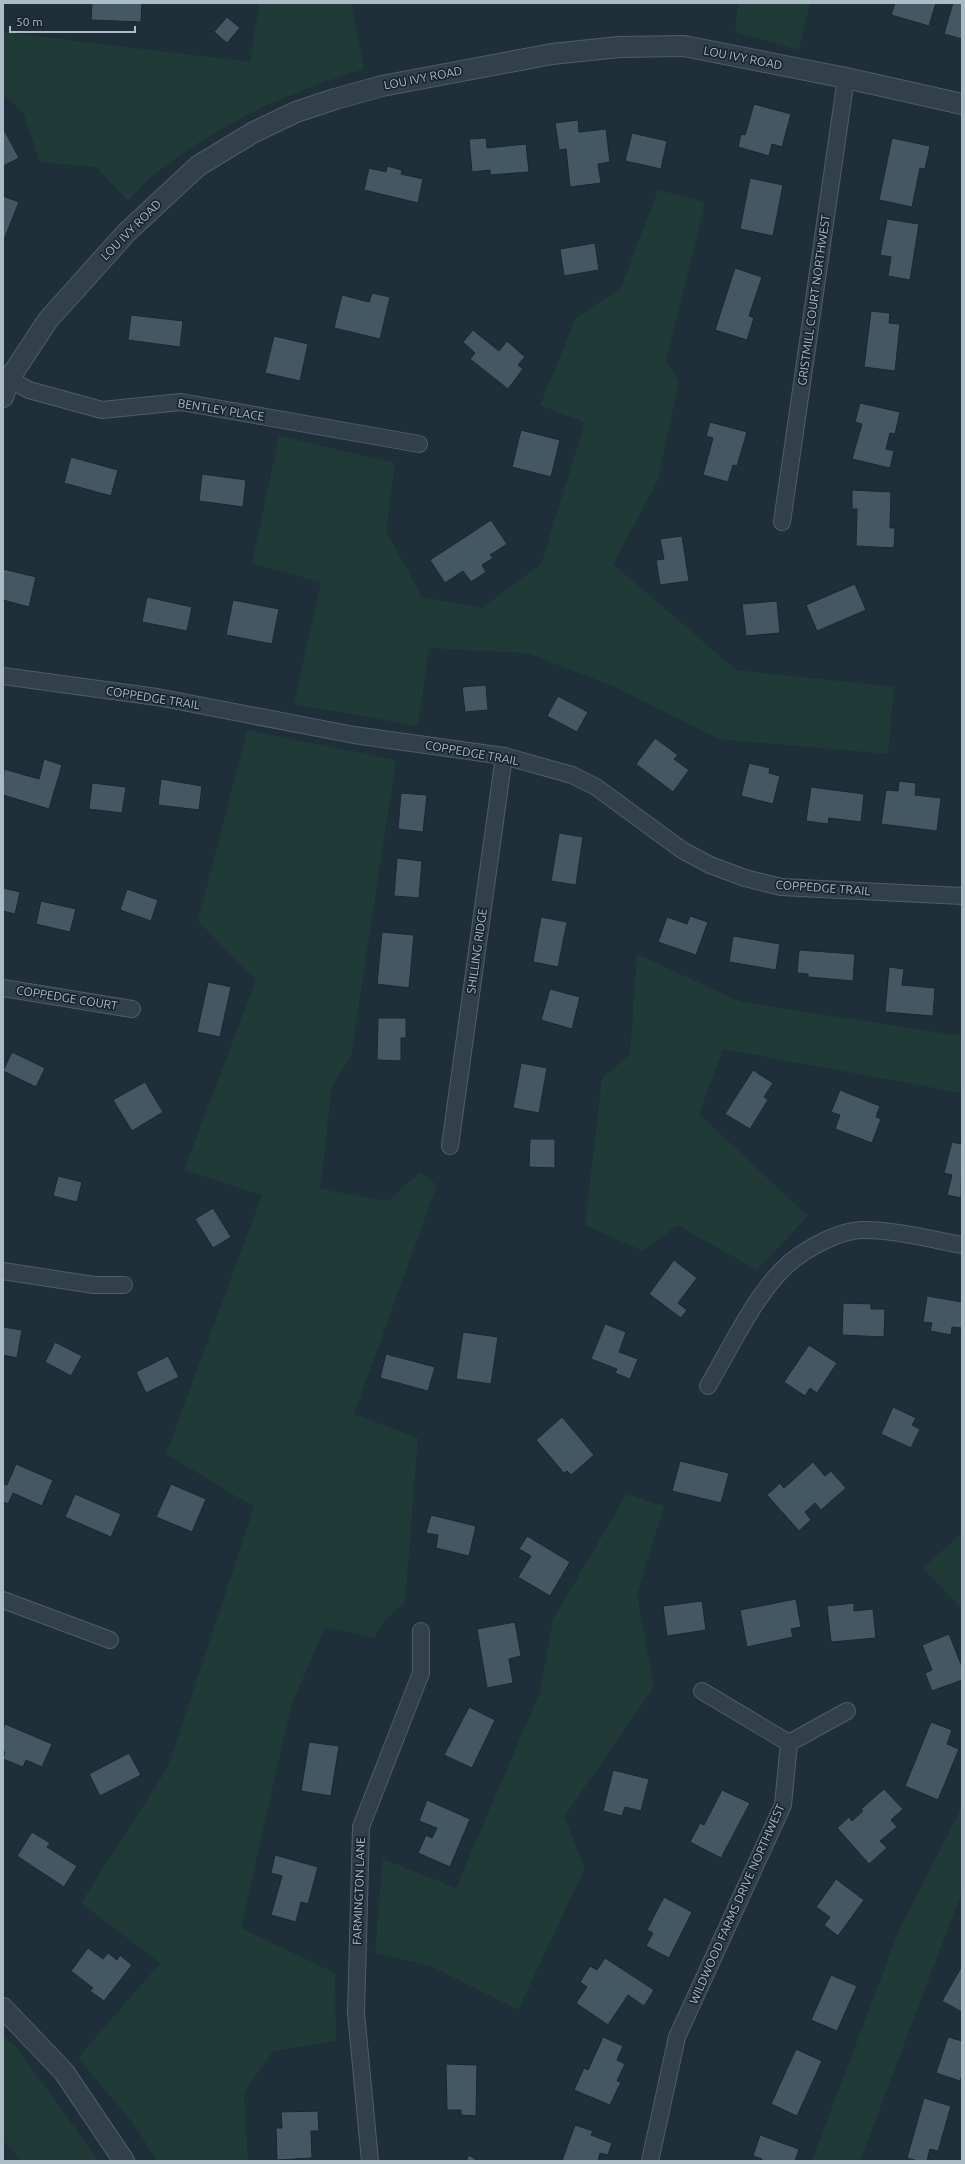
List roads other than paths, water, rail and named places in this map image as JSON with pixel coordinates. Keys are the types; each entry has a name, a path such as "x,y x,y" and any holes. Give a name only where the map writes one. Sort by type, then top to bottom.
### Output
{"street":[{"name":"LOU IVY ROAD","path":"5,384 48,320 127,232 198,166 254,132 296,112 382,86 552,54 619,47 684,46 846,78 962,104"},
{"name":"GRISTMILL COURT NORTHWEST","path":"782,522 846,78"},
{"name":"BENTLEY PLACE","path":"5,384 102,410 181,402 419,444"},
{"name":"COPPEDGE TRAIL","path":"3,676 158,697 354,734 504,756 572,775 590,784 682,850 710,865 745,878 781,887 962,896"},
{"name":"SHILLING RIDGE","path":"450,1146 504,756"},
{"name":"COPPEDGE COURT","path":"3,988 132,1009"},
{"path":"708,1386 766,1289 781,1270 798,1256 816,1245 839,1234 862,1230 886,1231 962,1245"},
{"path":"3,1271 94,1285 124,1285"},
{"path":"3,1600 110,1640"},
{"name":"FARMINGTON LANE","path":"370,2161 356,2013 361,1827 421,1673 421,1631"},
{"path":"702,1691 789,1743 847,1711"},
{"name":"WILDWOOD FARMS DRIVE NORTHWEST","path":"650,2161 677,2037 783,1806 789,1743"},
{"path":"3,2008 64,2072 124,2161"}]}
